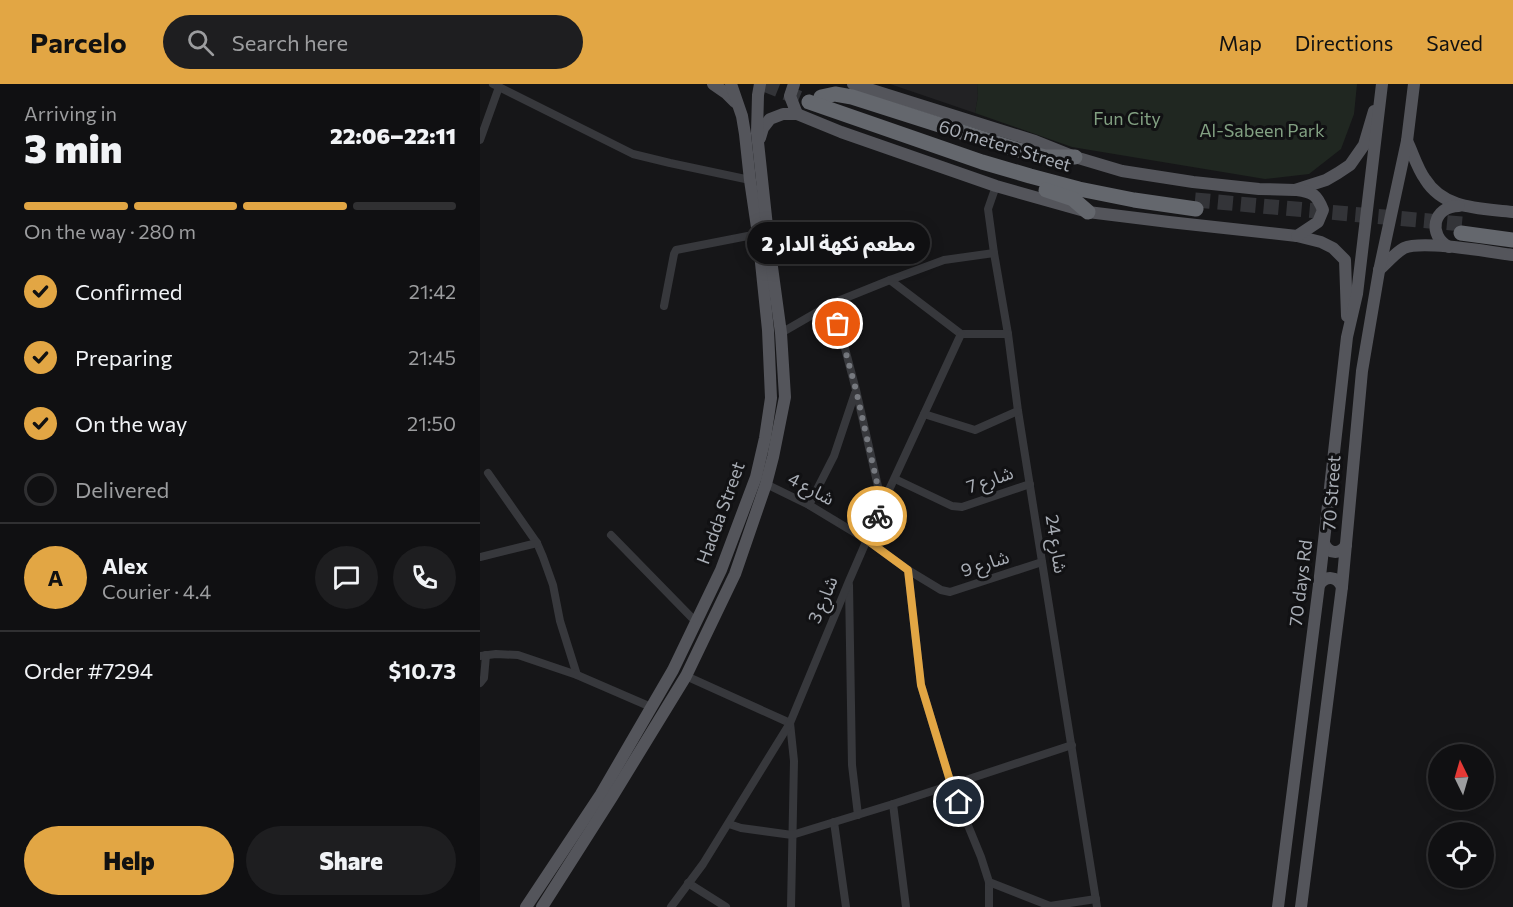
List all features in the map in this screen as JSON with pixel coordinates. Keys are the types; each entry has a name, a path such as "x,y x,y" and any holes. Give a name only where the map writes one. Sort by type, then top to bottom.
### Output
{"highway":[{"path":"1075,157 1045,157 835,93 816,100 838,121 854,128 1063,195 1073,199 1088,212"},
{"name":"60 meters Street","path":"816,100 1076,179 1195,205"},
{"path":"1513,229 1462,228 1513,240"}],"main road":[{"path":"713,84 738,105"},
{"name":"Hadda Street","path":"526,907 601,794 673,670 721,570 756,477 771,398 768,330 745,134 731,84"},
{"name":"Hadda Street","path":"542,907 686,676 735,574 766,484 784,397 781,333 757,133 760,84"},
{"path":"794,84 790,96 797,114"},
{"path":"1295,190 1326,180 1350,165 1364,145 1382,84"},
{"name":"70 days Rd","path":"1278,907 1319,585 1347,337 1357,294 1382,84"},
{"name":"70 Street","path":"1300,907 1342,587 1362,371 1379,271 1407,141 1414,84"},
{"path":"857,85 1122,171 1259,189 1308,192 1318,197 1323,210 1318,222 1297,236"},
{"path":"758,142 763,128 770,119 783,114 797,114 841,132 996,186 1088,212 1297,236 1321,242 1333,248 1345,260 1347,337"},
{"path":"1407,141 1426,182 1440,195 1459,206"},
{"path":"1451,247 1439,238 1435,228 1437,218 1444,210 1459,206 1513,212"},
{"path":"1379,271 1397,253 1407,247 1417,245 1513,255"},
{"path":"770,371 783,368"},
{"path":"1324,543 1327,549 1334,552 1341,551 1346,545"},
{"path":"1319,585 1324,579 1331,578 1338,581 1342,587"}],"street":[{"path":"480,140 496,86 633,154 750,180"},
{"name":"شارع 24","path":"996,186 988,209 994,253 1097,903"},
{"path":"664,306 676,250 758,234"},
{"path":"781,333 833,303 890,280 944,260 994,253"},
{"path":"890,280 961,334 1008,334"},
{"path":"833,303 856,390 882,505"},
{"name":"شارع 3","path":"671,907 729,824 790,723 882,505 961,334"},
{"path":"809,505 834,456 856,390"},
{"path":"924,414 975,430 1018,411"},
{"path":"488,473 537,543 553,585 560,621 577,675"},
{"name":"شارع 7","path":"895,479 952,506 962,507 1030,484"},
{"name":"شارع 4","path":"766,484 809,505 867,540 908,570"},
{"path":"611,535 696,622"},
{"path":"480,557 537,543"},
{"name":"شارع 9","path":"908,570 941,590 950,592 1042,562"},
{"path":"908,570 921,685 951,784 990,882 989,907"},
{"path":"849,581 852,765 858,815"},
{"path":"480,683 484,678 483,656 518,655 577,675 651,707"},
{"path":"686,676 790,723 794,761 791,907"},
{"path":"729,824 792,836 1072,745"},
{"path":"893,804 906,907"},
{"path":"834,822 846,907"},
{"path":"990,882 1050,906 1097,903"},
{"path":"688,883 726,907"}],"shaded area":[{"path":"890,84 977,84 978,96 975,113"}],"green space":[{"name":"Al-Sabeen Park","path":"977,84 1357,84 1354,114 1341,149 1309,174 1265,179 1072,147 975,113 978,96"}],"tunnel":[{"path":"764,84 809,102"},
{"path":"1195,200 1462,224"}],"way so far":[{"path":"838,324 856,390 882,505 877,516"}],"place":[{"name":"مطعم نكهة الدار 2","path":"838,324"}],"route":[{"path":"877,516 867,540 908,570 921,685 951,784 959,802"}],"park label":[{"name":"Fun City","path":"1127,119"}]}
